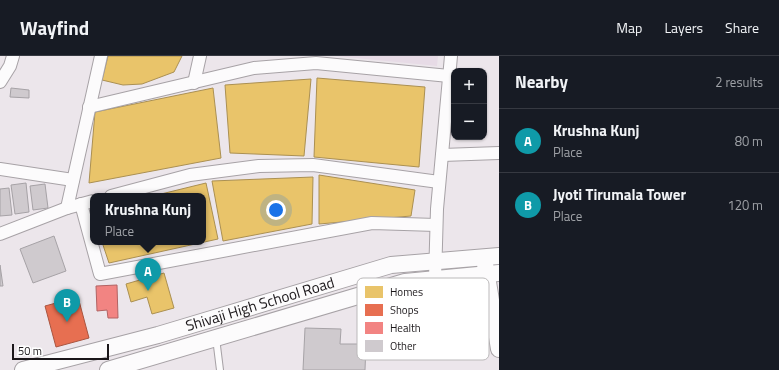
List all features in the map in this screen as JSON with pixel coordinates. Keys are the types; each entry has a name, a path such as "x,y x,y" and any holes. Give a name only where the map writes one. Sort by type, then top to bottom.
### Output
{"street":[{"path":"0,82 10,66 13,56"},
{"path":"67,208 101,56"},
{"path":"194,83 200,56"},
{"path":"435,278 436,225 439,182 451,56"},
{"path":"89,107 254,68 301,60 316,64 449,76"},
{"path":"442,155 499,153"},
{"path":"122,193 190,175 259,166 313,165 439,182"},
{"path":"0,169 73,180"},
{"path":"0,234 67,208 90,202"},
{"path":"81,204 90,237"},
{"path":"92,245 100,274 372,224 436,225"},
{"name":"Shivaji High School Road","path":"23,370 158,336 391,265 436,261 494,264"},
{"path":"494,264 499,349"},
{"name":"Shivaji High School Road","path":"439,278 494,264"},
{"name":"Shivaji High School Road","path":"108,370 357,296"}],"lane":[{"path":"216,337 220,370"}],"shaded area":[{"path":"335,56 438,56 437,66"}],"building: Homes":[{"path":"108,56 182,56 174,72 142,84 123,85 102,80"},
{"path":"317,78 425,87 419,167 314,157"},
{"path":"311,79 304,156 230,153 225,85"},
{"path":"213,88 221,158 89,183 95,112"},
{"path":"319,175 415,190 411,216 319,224"},
{"path":"313,177 312,224 223,241 212,181"},
{"path":"206,183 218,239 206,242 206,193 165,193"},
{"path":"103,245 191,245 109,263"},
{"path":"164,273 174,308 152,314 147,297 131,302 126,284"}],"building: Shops":[{"path":"78,297 89,338 56,347 45,306"}],"building: Health":[{"path":"117,285 118,318 108,318 107,310 97,311 96,286"}],"building: Other":[{"path":"11,88 29,90 29,98 10,97"},
{"path":"26,183 29,212 15,214 11,185"},
{"path":"45,184 48,208 33,210 30,186"},
{"path":"9,188 12,215 0,216 0,189"},
{"path":"54,236 66,271 33,283 20,249"},
{"path":"0,265 3,286 0,286"},
{"path":"305,328 341,329 340,344 357,344 357,360 365,360 365,370 303,370"}],"place":[{"name":"Krushna Kunj","path":"148,291"},
{"name":"Jyoti Tirumala Tower","path":"67,322"}]}
